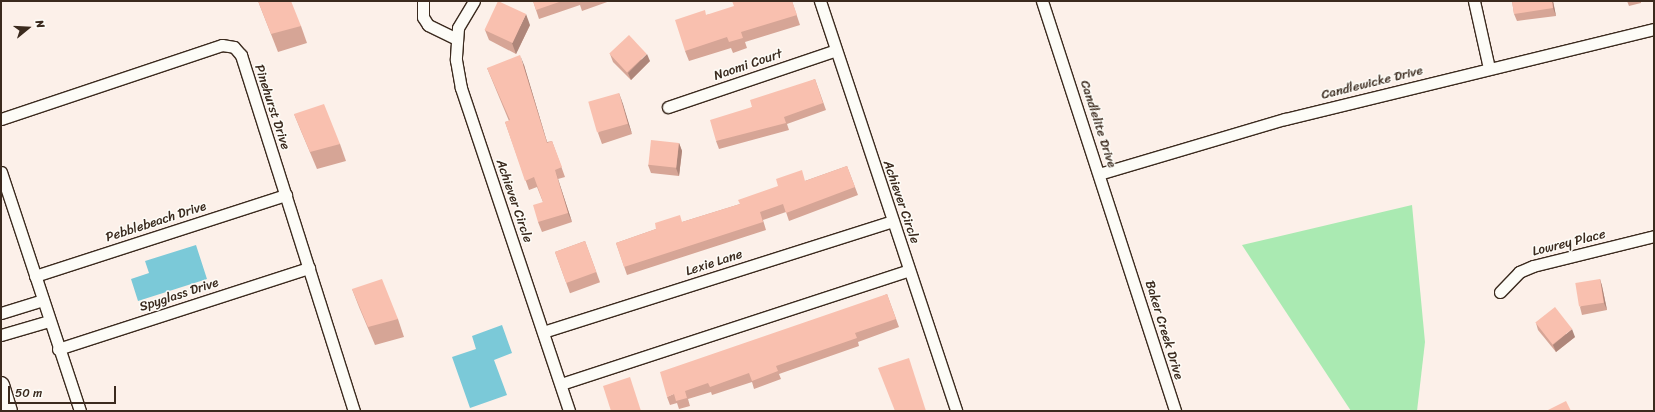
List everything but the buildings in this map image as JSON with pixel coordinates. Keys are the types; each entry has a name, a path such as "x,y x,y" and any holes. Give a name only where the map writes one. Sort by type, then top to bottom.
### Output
{"main road":[{"path":"1,385 9,411"}],"street":[{"path":"423,1 423,18 428,25 457,39"},
{"name":"Achiever Circle","path":"474,1 458,28 456,60 461,88 569,411"},
{"name":"Achiever Circle","path":"820,1 956,411"},
{"name":"Candlelite Drive","path":"1042,1 1127,256"},
{"path":"1474,1 1489,68"},
{"name":"Candlewicke Drive","path":"1099,174 1285,119 1489,68 1581,49 1654,29"},
{"name":"Pinehurst Drive","path":"1,119 222,45 234,47 241,55 354,411"},
{"name":"Naomi Court","path":"668,107 836,50"},
{"path":"1,172 58,349 80,411"},
{"name":"Pebblebeach Drive","path":"35,276 286,195"},
{"name":"Lexie Lane","path":"543,332 893,221"},
{"name":"Lowrey Place","path":"1500,292 1519,272 1533,266 1654,236"},
{"name":"Baker Creek Drive","path":"1127,256 1175,411"},
{"name":"Spyglass Drive","path":"58,349 309,268"},
{"path":"561,384 909,270"},
{"path":"1,313 43,300"},
{"path":"1,335 49,321"}],"green space":[{"path":"1412,205 1425,342 1417,411 1351,411 1242,245"}],"water":[{"path":"196,245 207,279 138,301 131,279 149,273 145,261"},
{"path":"502,325 512,353 494,360 507,395 470,408 452,357 476,349 472,336"}]}
